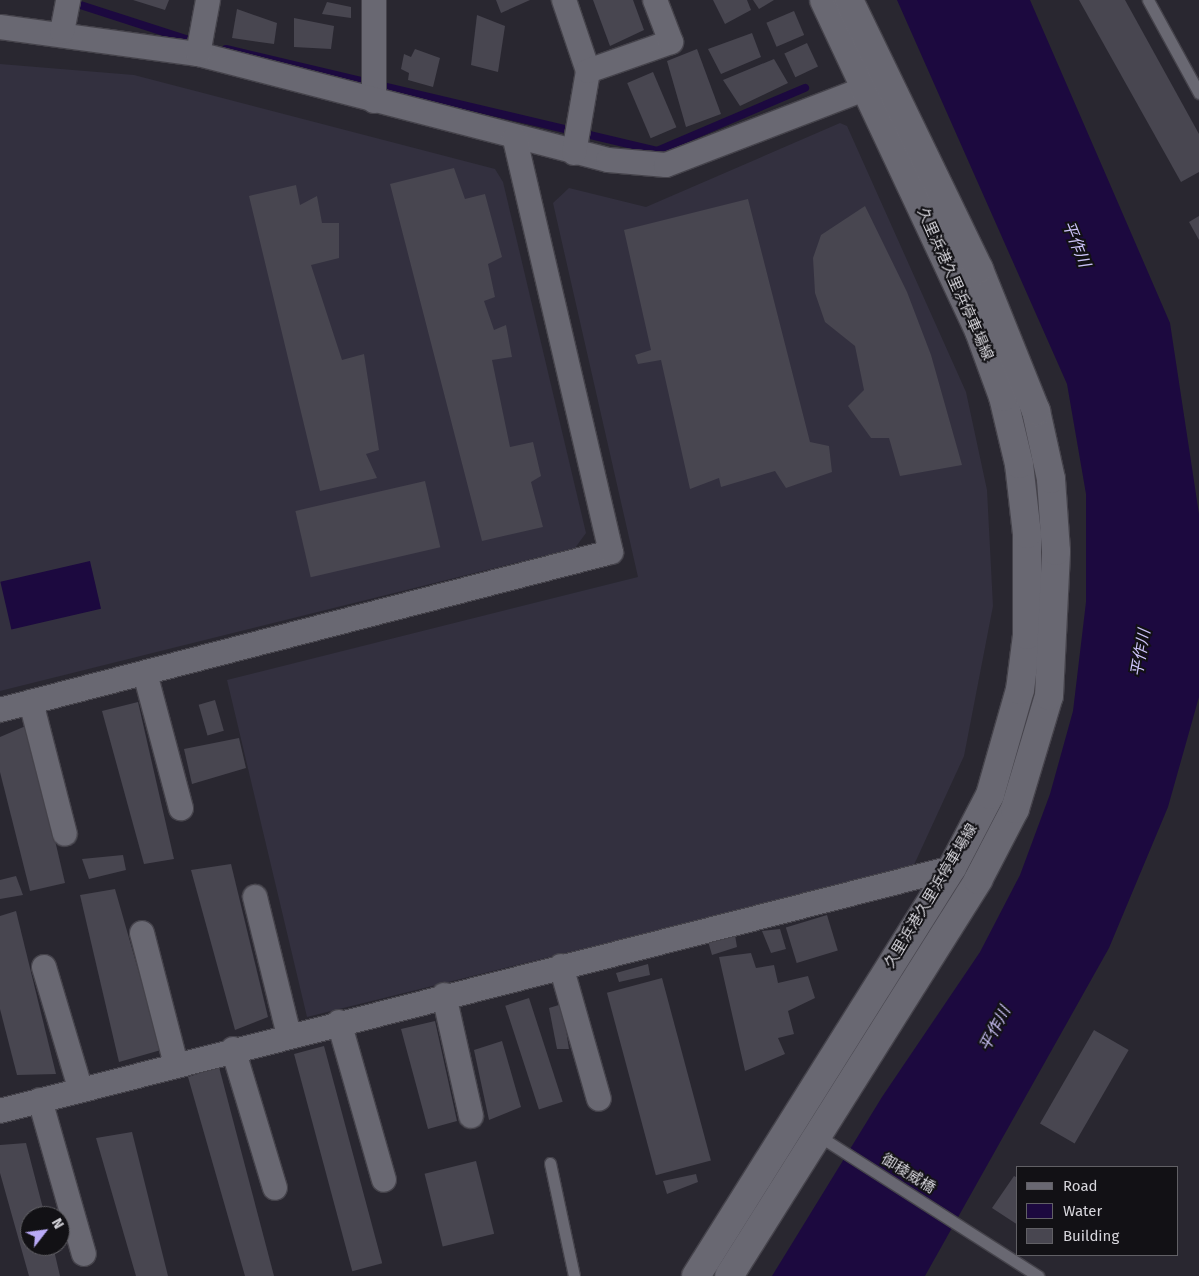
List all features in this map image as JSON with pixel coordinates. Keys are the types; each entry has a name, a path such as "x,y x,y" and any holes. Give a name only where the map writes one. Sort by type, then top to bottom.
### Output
{"main road":[{"name":"久里浜港久里浜停車場線","path":"729,1276 827,1141 978,880 1015,809 1049,696 1056,552 1051,479 1036,411 979,269 876,84 824,0"},
{"name":"久里浜港久里浜停車場線","path":"696,1276 952,868 990,795 1020,690 1027,635 1027,534 1019,464 1003,397 979,331 876,84 849,0"}],"street":[{"path":"62,32 68,0"},
{"path":"198,54 208,0"},
{"path":"374,0 374,101"},
{"path":"564,0 588,71 574,152"},
{"path":"588,71 671,42 655,0"},
{"path":"0,27 62,32 198,54 574,152 666,165 876,84"},
{"path":"0,710 612,552 515,138"},
{"path":"145,673 181,808"},
{"path":"31,702 65,834"},
{"path":"0,1111 80,1088 444,995 952,868"},
{"path":"255,897 288,1035"},
{"path":"142,933 176,1064"},
{"path":"561,966 599,1099"},
{"path":"44,967 80,1088"},
{"path":"444,995 472,1116"},
{"path":"339,1022 384,1180"},
{"path":"233,1049 275,1188"},
{"path":"40,1100 84,1254"}],"lane":[{"path":"1148,0 1199,93"},
{"name":"御稜威橋","path":"793,1119 964,1226 1038,1276"},
{"path":"550,1163 574,1276"}],"shaded area":[{"path":"0,64 134,75 495,169 503,182 586,533 575,548 0,691"},
{"path":"840,123 847,126 966,392 987,490 993,606 964,756 913,867 307,1017 227,680 638,577 553,203 569,188 646,207"}],"water":[{"name":"平作川","path":"897,0 1030,0 1109,182 1170,323 1199,514 1199,697 1168,807 1109,948 925,1276 772,1276 882,1097 980,952 1020,875 1050,794 1073,711 1086,602 1086,494 1067,384"},
{"path":"90,561 101,609 11,629 0,582"}],"building":[{"path":"133,0 169,0 165,10"},
{"path":"496,0 530,0 501,13"},
{"path":"593,0 633,0 644,30 610,46"},
{"path":"713,0 747,0 751,10 725,24"},
{"path":"753,0 774,0 759,9"},
{"path":"1079,0 1125,0 1199,134 1199,172 1181,182"},
{"path":"327,2 351,7 351,18 322,14"},
{"path":"237,9 277,23 274,44 232,38"},
{"path":"794,11 804,35 777,47 766,23"},
{"path":"477,15 505,26 498,72 471,65"},
{"path":"294,18 334,26 331,49 294,47"},
{"path":"752,33 761,57 721,74 708,49"},
{"path":"807,43 818,67 795,77 784,54"},
{"path":"415,49 440,58 433,87 408,80 409,73 401,69 404,54 411,57"},
{"path":"697,49 721,114 686,127 667,61"},
{"path":"774,59 788,83 740,106 723,80"},
{"path":"653,72 676,127 651,138 627,83"},
{"path":"454,168 465,199 485,194 502,257 488,264 495,297 484,301 494,330 506,325 512,357 492,360 510,447 533,442 541,476 531,482 543,527 482,541 390,184"},
{"path":"296,185 300,205 317,196 322,223 339,223 339,258 311,265 342,360 364,354 379,450 366,454 377,478 320,491 249,196"},
{"path":"748,199 810,442 829,446 832,472 786,488 775,471 721,487 719,478 690,489 661,360 638,364 635,355 651,350 624,230"},
{"path":"865,206 907,292 931,355 962,465 900,476 889,438 871,438 848,406 864,390 855,346 825,322 815,293 813,258 821,235"},
{"path":"1199,216 1199,240 1189,222"},
{"path":"425,481 440,547 311,577 295,511"},
{"path":"215,700 224,731 207,735 199,705"},
{"path":"138,702 174,859 144,864 102,711"},
{"path":"28,725 65,883 30,891 0,772 0,737"},
{"path":"239,738 246,768 192,784 184,749"},
{"path":"123,855 126,870 89,879 82,859"},
{"path":"231,864 268,1017 235,1030 191,870"},
{"path":"16,876 23,895 0,899 0,880"},
{"path":"115,889 161,1050 119,1062 80,895"},
{"path":"16,911 56,1074 17,1075 0,1009 0,916"},
{"path":"827,915 838,950 797,963 786,928"},
{"path":"780,929 786,949 771,953 762,931"},
{"path":"735,935 737,947 712,955 708,941"},
{"path":"751,953 756,968 774,965 778,983 808,976 815,998 788,1011 794,1034 778,1038 785,1054 745,1071 719,957"},
{"path":"648,964 650,975 619,982 616,973"},
{"path":"662,978 711,1161 656,1175 607,993"},
{"path":"529,998 563,1102 539,1109 505,1006"},
{"path":"562,1004 569,1049 557,1049 549,1008"},
{"path":"435,1021 457,1121 428,1129 401,1029"},
{"path":"1094,1030 1129,1050 1075,1144 1040,1124"},
{"path":"502,1041 521,1107 489,1120 474,1050"},
{"path":"324,1046 382,1263 352,1271 294,1054"},
{"path":"219,1067 274,1276 245,1276 188,1077"},
{"path":"132,1132 168,1276 136,1276 96,1138"},
{"path":"26,1143 42,1206 20,1206 20,1244 0,1173 0,1145"},
{"path":"476,1161 494,1234 443,1247 425,1174"},
{"path":"696,1174 698,1182 667,1194 663,1181"},
{"path":"1014,1176 1016,1177 1016,1224 992,1208"},
{"path":"23,1256 55,1256 60,1276 29,1276"}],"waterway":[{"path":"71,2 198,43"},
{"path":"226,49 657,151 805,88"}]}
